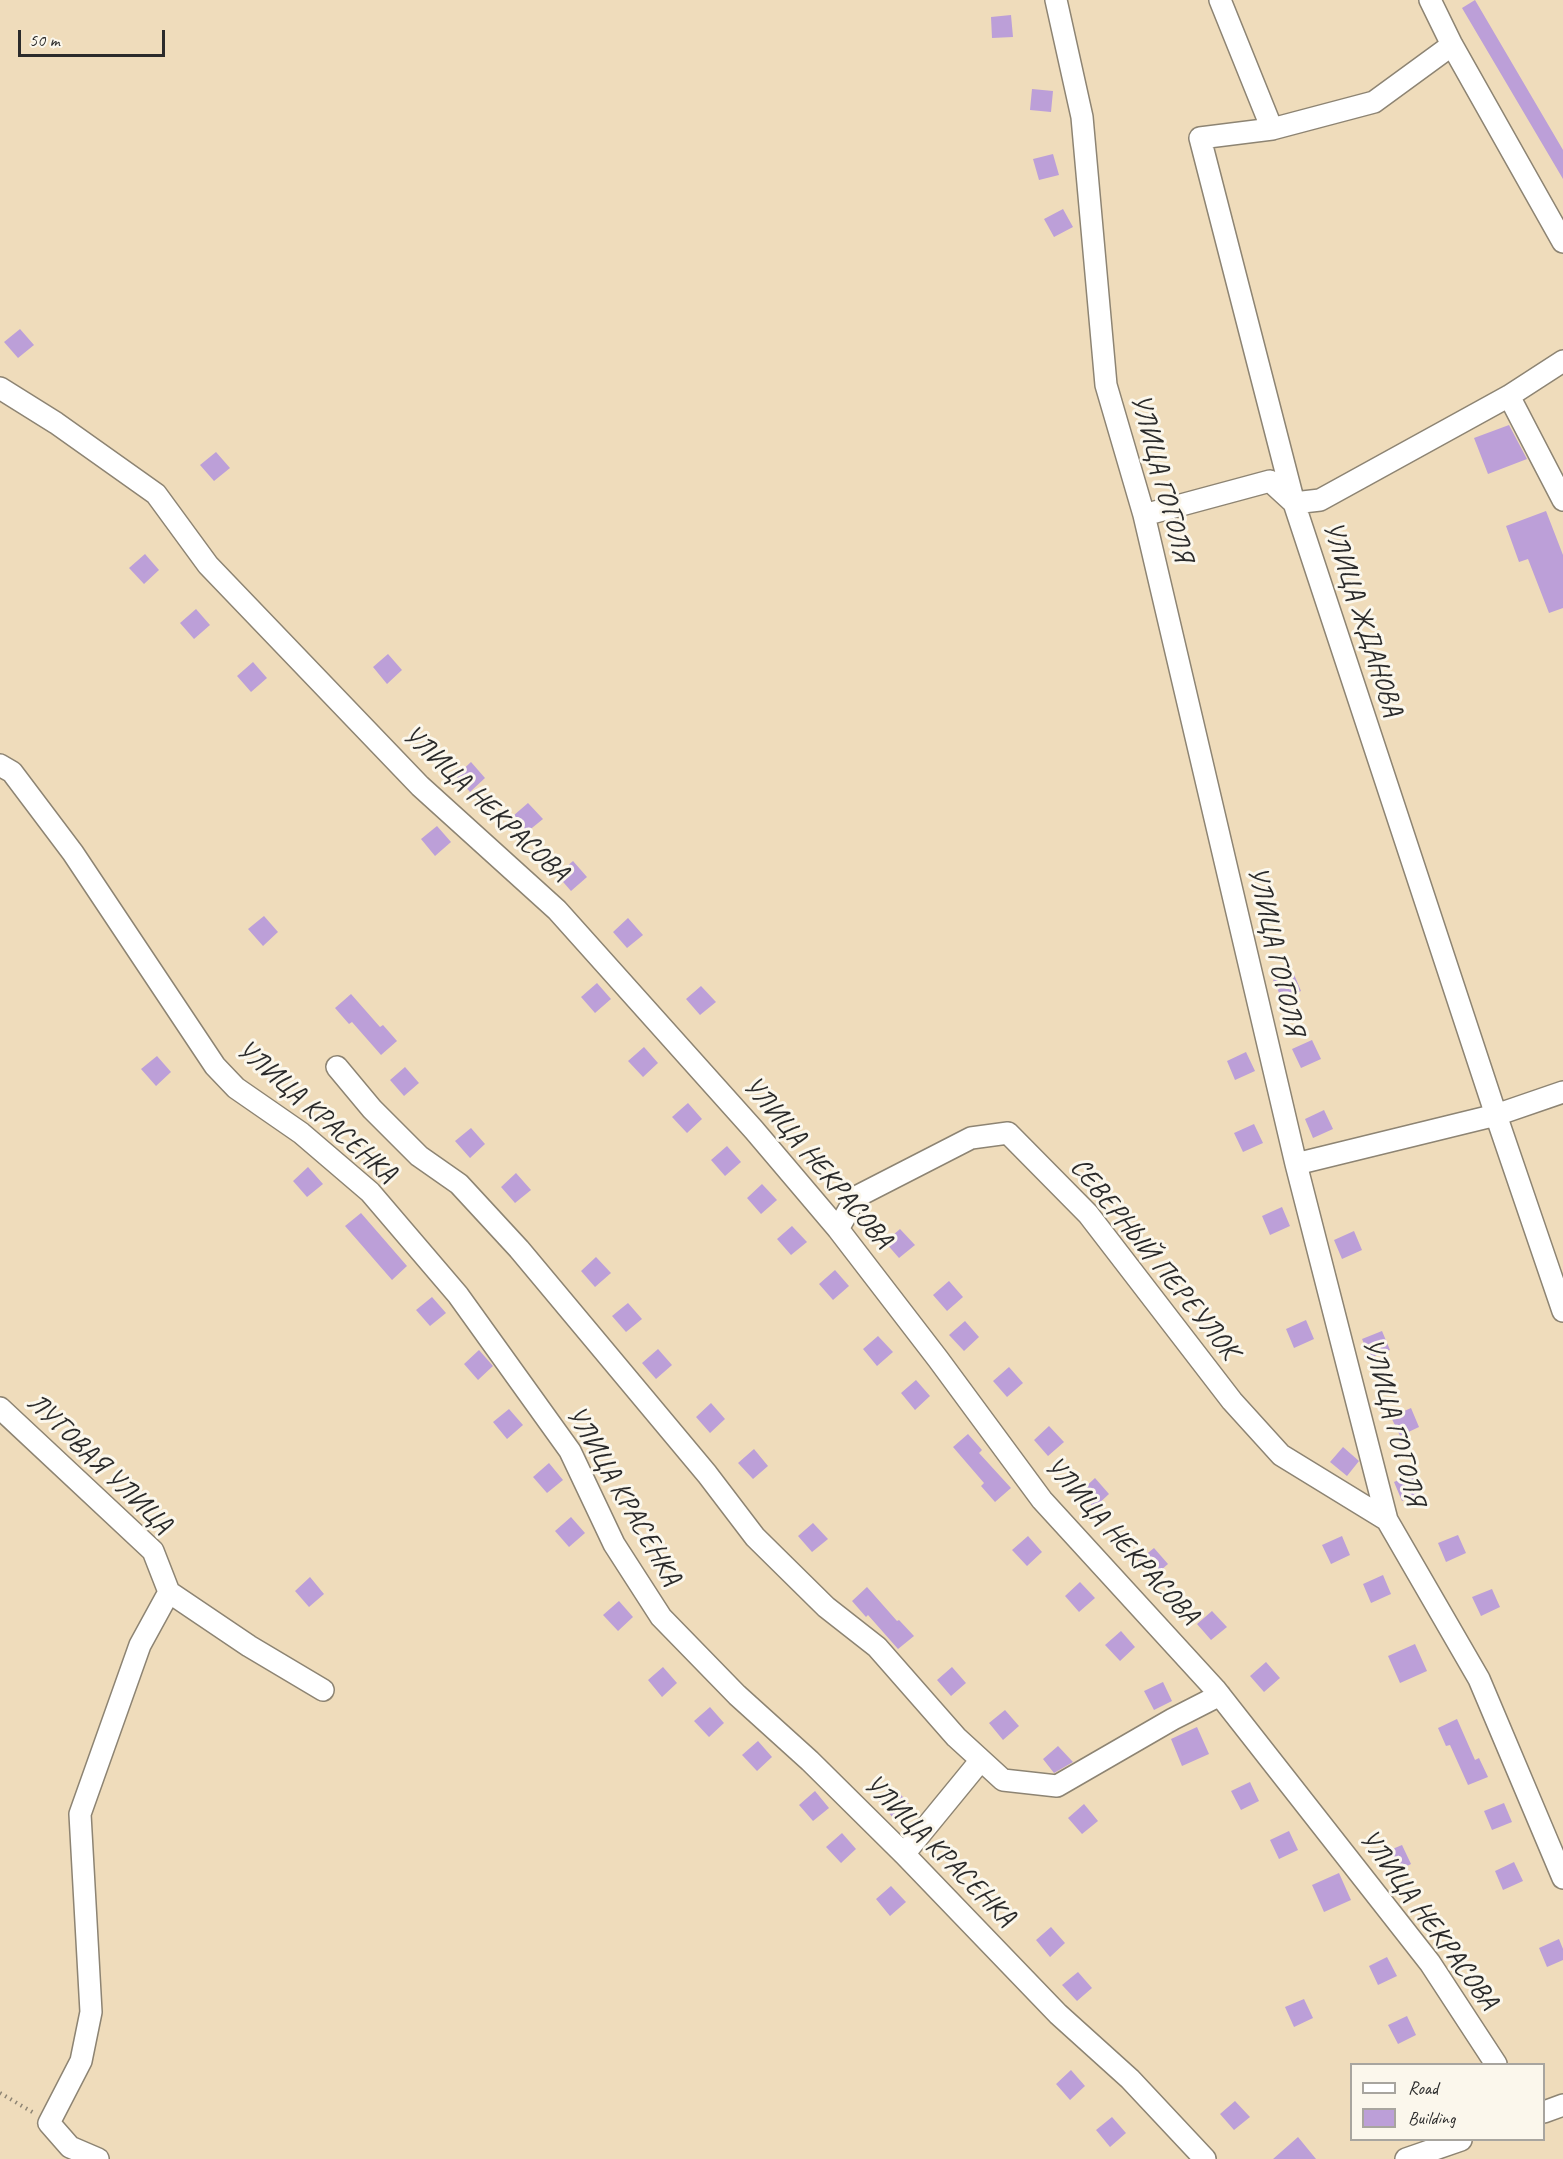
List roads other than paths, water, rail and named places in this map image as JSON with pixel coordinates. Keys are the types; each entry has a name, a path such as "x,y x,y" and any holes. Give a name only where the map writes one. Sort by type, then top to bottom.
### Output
{"street":[{"name":"УЛИЦА ГОГОЛЯ","path":"1056,0 1082,117 1106,385 1144,515 1296,1164 1387,1520 1479,1679 1563,1878"},
{"path":"1220,0 1272,129 1374,102 1452,45"},
{"path":"1430,0 1452,45 1563,242"},
{"name":"УЛИЦА ЖДАНОВА","path":"1272,129 1200,138 1294,503 1563,1311"},
{"path":"1144,515 1270,481 1294,503 1320,500 1509,396 1563,361"},
{"name":"УЛИЦА НЕКРАСОВА","path":"0,388 56,423 156,494 208,565 340,704 420,786 557,910 838,1228 1042,1500 1220,1695 1430,1963 1495,2063"},
{"path":"1509,396 1563,500"},
{"name":"УЛИЦА КРАСЕНКА","path":"0,765 12,772 73,853 215,1066 236,1088 301,1133 370,1192 458,1295 570,1451 614,1544 661,1617 737,1695 810,1761 904,1854 1058,2014 1130,2079 1205,2159"},
{"name":"УЛИЦА КРАСЕНКА","path":"338,1067 372,1109 419,1156 459,1184 519,1249 707,1474 755,1537 826,1607 876,1647 956,1737 1003,1780 1057,1786 1173,1719 1220,1695"},
{"path":"1296,1164 1496,1115 1563,1092"},
{"name":"СЕВЕРНЫЙ ПЕРЕУЛОК","path":"838,1228 856,1197 971,1138 1008,1133 1088,1214 1232,1401 1281,1455 1387,1520"},
{"name":"ЛУГОВАЯ УЛИЦА","path":"0,1408 153,1551 169,1592"},
{"path":"98,2159 70,2147 50,2123 81,2061 91,2012 80,1814 140,1645 169,1592 249,1646 323,1690"},
{"path":"904,1854 981,1760"},
{"path":"1545,2112 1563,2105"},
{"path":"1412,2156 1455,2141"}]}
